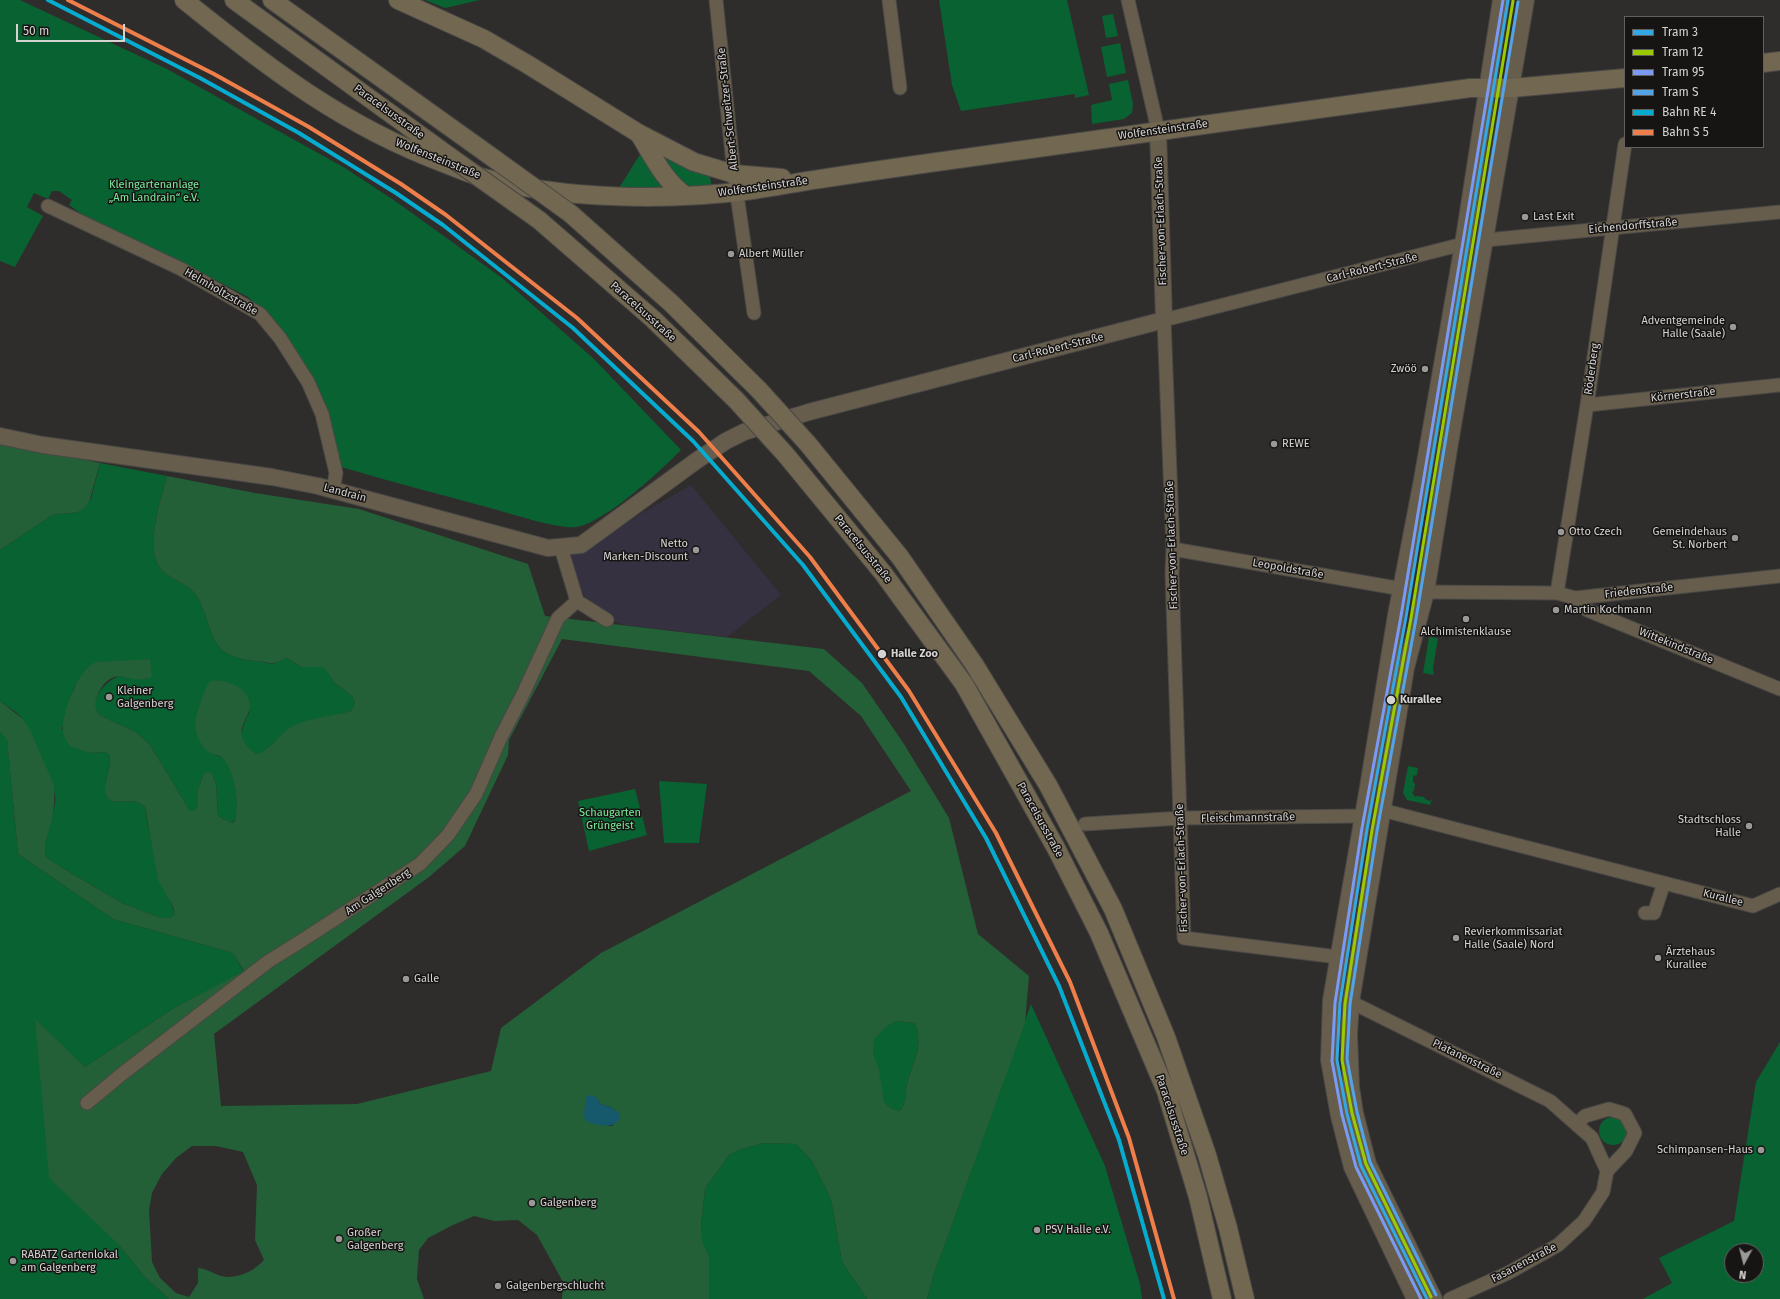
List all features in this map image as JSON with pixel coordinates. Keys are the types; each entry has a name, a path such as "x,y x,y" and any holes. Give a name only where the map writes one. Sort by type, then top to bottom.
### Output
{"main road":[{"name":"Wolfensteinstraße","path":"184,0 253,56 291,83 346,117 403,147 482,178 512,185 556,192 648,196 686,196 737,192 1158,130 1470,88 1512,88 1624,78"},
{"name":"Paracelsusstraße","path":"234,0 539,220 653,319 736,400 786,455 884,573 964,684 1045,826 1099,933 1166,1091 1198,1197 1222,1299"},
{"name":"Paracelsusstraße","path":"272,0 570,214 671,303 760,390 808,444 900,557 974,664 1048,785 1065,818 1081,832 1166,1037 1207,1154 1228,1228 1245,1299"},
{"name":"Wolfensteinstraße","path":"398,0 432,14 484,39 638,133 694,162 734,174 815,180"},
{"path":"1764,63 1780,61"},
{"name":"Wolfensteinstraße","path":"638,133 668,180 676,189 686,196"}],"street":[{"name":"Albert-Schweitzer-Straße","path":"716,0 734,174 754,313"},
{"path":"889,0 900,88"},
{"name":"Fischer-von-Erlach-Straße","path":"1128,0 1158,130 1173,549 1172,574 1184,938 1338,957"},
{"path":"1415,1299 1352,1167 1339,1116 1330,1060 1331,1000 1396,615 1422,480 1463,244 1502,0"},
{"path":"1434,1299 1368,1164 1355,1113 1351,1087 1349,1034 1352,1002 1406,668 1426,592 1526,0"},
{"name":"Röderberg","path":"1557,593 1587,405 1624,148"},
{"name":"Helmholtzstraße","path":"48,206 181,269 260,314 280,338 308,382 322,414 336,473 333,490"},
{"name":"Eichendorffstraße","path":"1486,240 1780,212"},
{"name":"Carl-Robert-Straße","path":"666,483 726,441 744,432 814,411 1463,244"},
{"name":"Körnerstraße","path":"1587,405 1780,385"},
{"name":"Landrain","path":"0,436 105,455 272,477 333,490 548,548 581,545 623,516 666,483"},
{"path":"561,548 577,601 607,620"},
{"name":"Leopoldstraße","path":"1173,549 1402,588"},
{"name":"Friedenstraße","path":"1426,592 1557,593 1575,598 1780,576"},
{"name":"Wittekindstraße","path":"1575,598 1587,610 1780,689"},
{"name":"Am Galgenberg","path":"87,1103 128,1069 269,961 304,940 420,864 448,835 476,794 501,737 523,694 558,618 577,601"},
{"path":"1363,816 1382,810"},
{"name":"Kurallee","path":"1382,810 1753,906 1780,894"},
{"name":"Fleischmannstraße","path":"1081,832 1181,818 1363,816"},
{"path":"1645,913 1654,913 1664,883"},
{"name":"Platanenstraße","path":"1352,1002 1550,1101 1592,1138 1607,1171"},
{"path":"1577,1124 1586,1116 1609,1109 1625,1114 1635,1133 1626,1150 1607,1171"},
{"name":"Fasanenstraße","path":"1450,1299 1508,1273 1558,1245 1584,1221 1603,1192 1607,1171"}],"shaded area":[{"path":"691,485 781,595 727,637 625,625 608,619 584,595 563,554 582,548"}],"green space":[{"name":"Kleingartenanlage „Am Landrain“ e.V.","path":"0,0 20,0 167,69 345,168 398,203 502,278 594,359 681,450 646,483 617,506 589,523 577,527 560,526 536,521 379,478 341,467 336,458 329,429 267,316 248,297 160,251 113,232 83,215 69,205 72,200 59,191 52,191 48,199 34,193 27,207 43,216 15,267 0,261"},
{"path":"425,0 480,0 445,8"},
{"path":"939,0 1067,0 1089,95 1075,98 1075,94 961,111 952,85"},
{"path":"1113,14 1118,36 1106,38 1102,16"},
{"path":"1120,43 1126,73 1107,77 1101,47"},
{"path":"1128,80 1133,104 1132,113 1124,119 1092,124 1091,105 1112,100 1109,84"},
{"path":"644,148 668,189 619,188"},
{"path":"659,150 709,173 712,187 689,188 676,178"},
{"path":"0,442 100,463 90,499 86,507 78,512 52,515 0,550"},
{"path":"100,463 167,476 155,526 154,553 158,564 164,572 188,587 196,595 216,642 221,649 240,658 269,663 276,663 287,658 301,667 322,666 327,669 334,682 353,697 355,703 351,711 288,729 264,752 257,754 245,745 242,735 244,723 250,711 195,725 205,748 211,753 220,756 227,763 232,775 236,794 237,813 235,819 231,823 218,816 216,784 212,773 204,773 198,789 198,807 194,811 190,811 150,745 136,732 99,715 96,709 96,697 99,692 103,687 118,676 147,679 150,659 135,661 74,687 62,729 90,753 103,752 109,754 110,763 105,791 109,799 118,802 133,801 140,803 145,807 156,860 175,915 169,918 161,918 122,903 46,857 45,849 47,833 55,802 54,788 30,731 22,718 0,701 0,550 52,515 78,512 91,499"},
{"path":"167,476 255,493 359,509 528,564 545,616 824,649 862,683 904,744 949,818 978,934 1029,976 1025,1023 934,1274 927,1299 867,1299 842,1262 831,1199 812,1161 796,1144 763,1143 739,1150 729,1155 705,1189 701,1226 702,1241 709,1256 709,1299 562,1299 563,1282 537,1235 518,1220 494,1221 474,1216 428,1238 419,1250 417,1279 424,1299 169,1299 145,1277 118,1244 49,1178 35,1019 85,1067 174,1008 244,971 233,953 113,919 18,854 7,739 0,732 0,701 23,719 30,730 54,785 54,809 45,844 46,857 122,903 161,918 169,918 175,915 173,907 158,880 145,807 140,803 133,801 118,802 109,799 105,791 105,786 110,763 109,754 103,752 90,753 70,746 64,736 63,721 65,712 78,681 90,666 96,662 150,659 152,677 146,679 131,679 118,676 112,678 107,681 99,691 96,710 99,715 136,732 150,745 190,811 194,811 198,807 198,789 204,773 212,773 216,784 218,816 231,823 234,822 237,808 233,780 227,764 221,757 210,753 204,748 198,738 195,727 200,703 205,689 210,682 224,681 230,683 240,688 246,694 250,709 242,729 242,734 244,742 247,746 257,754 270,746 289,728 302,722 351,711 355,703 353,697 334,682 325,668 301,667 287,658 272,663 240,658 221,649 216,642 196,595 188,587 164,572 158,564 154,553 155,526","holes":["562,639 809,671 861,716 911,791 601,953 501,1028 491,1071 357,1104 221,1106 214,1034 429,877 465,846 508,755 509,740","896,1021 915,1023 917,1032 917,1054 907,1084 905,1101 900,1111 891,1108 884,1102 879,1070 873,1053 874,1039 886,1027","596,1097 600,1104 610,1107 620,1114 612,1126 599,1124 585,1116 586,1102","192,1146 216,1146 243,1152 257,1185 255,1240 264,1260 245,1274 233,1277 221,1276 198,1268 198,1283 189,1297 176,1293 160,1278 152,1262 149,1210 152,1193 162,1174 176,1158"]},
{"path":"1429,637 1438,638 1433,668 1434,675 1423,673"},
{"path":"0,732 7,738 18,854 113,919 233,953 244,972 174,1008 85,1067 35,1020 118,1244 145,1277 169,1299 0,1299"},
{"path":"1408,766 1418,768 1417,775 1413,776 1413,782 1415,784 1414,791 1412,792 1415,797 1424,797 1430,801 1432,799 1430,805 1407,800 1403,793"},
{"path":"659,781 707,784 699,843 664,843"},
{"name":"Schaugarten Grüngeist","path":"635,789 647,835 589,851 578,801"},
{"name":"PSV Halle e.V.","path":"1031,1004 1105,1166 1140,1284 1142,1299 927,1299 934,1274"},
{"path":"896,1021 915,1023 918,1040 917,1054 907,1084 905,1101 900,1111 891,1108 884,1102 873,1053 873,1039 886,1027"},
{"path":"1780,1042 1780,1299 1643,1299 1672,1283 1659,1258 1734,1221 1756,1082"},
{"path":"1613,1117 1623,1121 1627,1131 1623,1141 1613,1145 1603,1141 1599,1131 1603,1121"},
{"path":"763,1143 796,1144 812,1161 831,1199 842,1262 867,1299 709,1299 709,1256 701,1241 705,1189 729,1155 739,1150"}],"water":[{"path":"590,1095 596,1097 600,1104 610,1107 620,1114 619,1120 616,1123 604,1126 592,1123 585,1119 585,1098"}],"tram line":[{"name":"95","path":"1421,1299 1356,1167 1342,1115 1332,1061 1335,1003 1362,828 1401,616 1503,0"},
{"name":"3","path":"1427,1299 1361,1166 1347,1114 1337,1060 1340,1003 1367,829 1406,617 1508,0"},
{"name":"12","path":"1431,1297 1366,1164 1352,1113 1342,1060 1345,1004 1372,830 1411,618 1513,1"},
{"name":"S","path":"1436,1295 1370,1162 1357,1112 1347,1059 1350,1004 1377,831 1416,619 1518,2"}],"transit line":[{"path":"48,0 200,78 299,133 396,193 443,225 573,328 693,441 803,565 901,697 986,838 1059,986 1119,1140 1164,1299"},
{"path":"68,0 214,74 309,127 401,184 446,215 577,318 699,432 810,557 909,691 996,833 1070,982 1129,1138 1174,1299"}],"place":[{"name":"Last Exit","path":"1525,217"},
{"name":"Albert Müller","path":"731,254"},
{"name":"Adventgemeinde Halle (Saale)","path":"1733,327"},
{"name":"Zwöö","path":"1425,369"},
{"name":"REWE","path":"1274,444"},
{"name":"Otto Czech","path":"1561,532"},
{"name":"Gemeindehaus St. Norbert","path":"1735,538"},
{"name":"Netto Marken-Discount","path":"696,550"},
{"name":"Martin Kochmann","path":"1556,610"},
{"name":"Alchimistenklause","path":"1466,619"},
{"name":"Halle Zoo","path":"882,654"},
{"name":"Kleiner Galgenberg","path":"109,697"},
{"name":"Kurallee","path":"1391,700"},
{"name":"Stadtschloss Halle","path":"1749,826"},
{"name":"Revierkommissariat Halle (Saale) Nord","path":"1456,938"},
{"name":"Ärztehaus Kurallee","path":"1658,958"},
{"name":"Galle","path":"406,979"},
{"name":"Schimpansen-Haus","path":"1761,1150"},
{"name":"Galgenberg","path":"532,1203"},
{"name":"PSV Halle e.V.","path":"1037,1230"},
{"name":"Großer Galgenberg","path":"339,1239"},
{"name":"RABATZ Gartenlokal am Galgenberg","path":"13,1261"},
{"name":"Galgenbergschlucht","path":"498,1286"}]}
